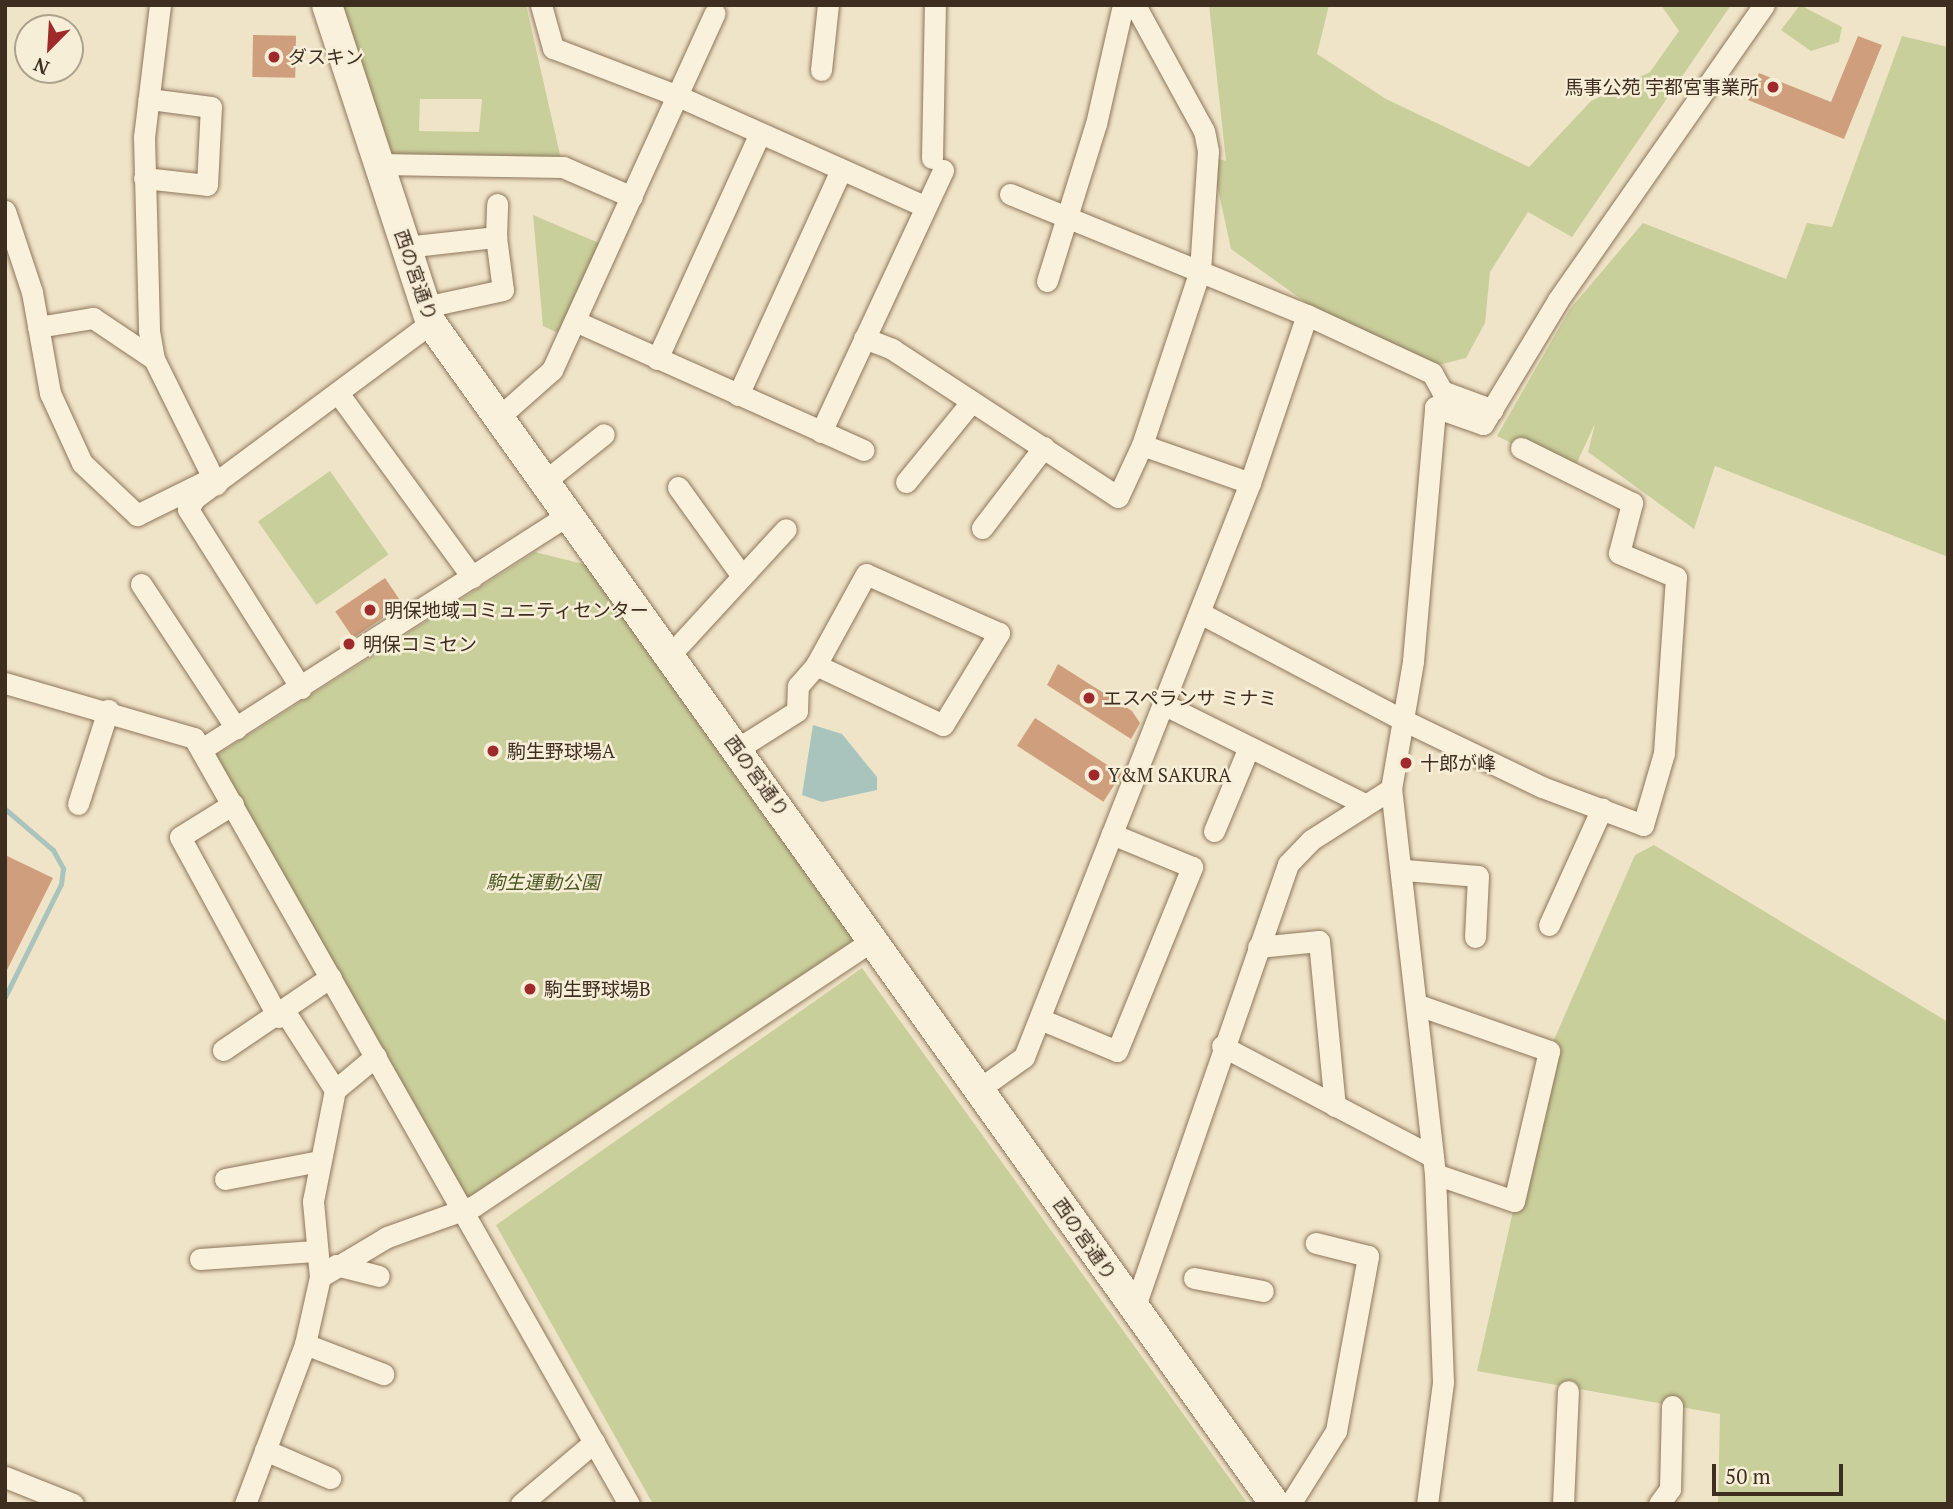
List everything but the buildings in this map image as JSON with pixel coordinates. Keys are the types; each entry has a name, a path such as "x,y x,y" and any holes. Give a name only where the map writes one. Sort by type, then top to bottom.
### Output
{"street":[{"path":"160,5 149,99 145,178 154,359 214,481"},
{"name":"西の宮通り","path":"327,5 428,315 1275,1504"},
{"path":"541,5 553,48 678,96 924,206"},
{"path":"821,70 828,5"},
{"path":"821,432 924,206 937,164 935,5"},
{"path":"1047,281 1124,5"},
{"path":"864,338 972,401 1118,497 1142,445 1200,271 1204,131 1135,5"},
{"path":"1438,399 1493,410 1558,300 1764,5"},
{"path":"499,417 552,370 715,13"},
{"path":"145,178 207,185 211,107 149,99"},
{"path":"657,359 760,133"},
{"path":"379,164 564,167 632,197"},
{"path":"738,395 841,170"},
{"path":"1010,194 1307,315 1432,373 1438,399 1405,721 1391,789 1405,870 1434,1166 1443,1382 1427,1504"},
{"path":"5,211 38,327 50,393 82,463 137,515 214,481 338,393 428,315 503,290 496,237 497,204"},
{"path":"405,247 496,237"},
{"path":"979,1089 1024,1057 1202,614 1307,315"},
{"path":"38,327 93,318 154,359"},
{"path":"575,320 863,450"},
{"path":"338,393 472,577"},
{"path":"906,482 972,401"},
{"path":"545,481 604,434"},
{"path":"1142,445 1250,483"},
{"path":"982,528 1044,447"},
{"path":"1202,614 1405,721 1643,825 1664,753 1676,578 1619,553 1632,503 1521,448"},
{"path":"214,481 188,509 301,688"},
{"path":"678,488 742,576"},
{"path":"202,749 569,514"},
{"path":"670,655 786,528"},
{"path":"737,749 797,711 798,686 816,665 866,574 999,634 943,726 816,665"},
{"path":"141,584 236,728"},
{"path":"5,683 186,732 202,749 629,1504"},
{"path":"1165,705 1364,804"},
{"path":"78,804 108,710"},
{"path":"1214,831 1250,747"},
{"path":"1134,1309 1288,864 1364,804 1391,789"},
{"path":"233,804 180,837 282,1014 335,1090"},
{"path":"1549,925 1602,808"},
{"path":"1040,1019 1117,1051 1192,867 1112,834"},
{"path":"1405,870 1478,876 1475,937"},
{"path":"245,1504 305,1344 328,1271 387,1237 463,1210 874,939"},
{"path":"1258,947 1318,941 1335,1107"},
{"path":"223,1050 282,1014 331,977"},
{"path":"1223,1046 1335,1107 1434,1166 1514,1201 1549,1051 1419,1005"},
{"path":"328,1271 315,1251 319,1161 335,1090 376,1056"},
{"path":"225,1179 319,1161"},
{"path":"1290,1504 1336,1431 1368,1256 1316,1243"},
{"path":"200,1259 315,1251"},
{"path":"328,1271 379,1276"},
{"path":"1194,1278 1263,1291"},
{"path":"305,1344 383,1374"},
{"path":"1563,1504 1568,1391"},
{"path":"1659,1504 1670,1489 1672,1406"},
{"path":"534,1499 594,1442"},
{"path":"265,1450 330,1478"},
{"path":"5,1476 73,1504"}],"green space":[{"path":"342,5 526,5 561,159 389,159","holes":["420,99 482,99 479,132 419,131"]},
{"path":"1209,5 1329,5 1317,54 1386,99 1529,167 1591,101 1650,72 1679,31 1661,5 1731,5 1572,237 1528,212 1490,272 1485,323 1466,358 1438,365 1311,306 1231,249 1211,157 1226,161"},
{"path":"1800,5 1842,27 1839,42 1811,51 1781,30"},
{"path":"1902,36 1948,47 1948,557 1715,466 1694,529 1588,452 1595,424 1572,473 1497,436 1570,309 1643,223 1786,279 1807,223 1832,227"},
{"path":"533,215 599,243 560,334 543,326"},
{"path":"330,471 389,555 316,605 258,521"},
{"name":"駒生運動公園","path":"535,552 591,566 860,938 466,1203 215,756"},
{"path":"1654,845 1948,1022 1948,1504 1718,1504 1720,1414 1477,1371 1549,1051 1635,855"},
{"path":"862,968 1248,1504 653,1504 496,1225"}],"water":[{"path":"813,725 842,734 877,777 877,790 822,802 802,795"}],"waterway":[{"path":"5,809 53,850 63,868 61,884 5,997"}],"place":[{"name":"ダスキン","path":"274,57"},
{"name":"馬事公苑 宇都宮事業所","path":"1773,87"},
{"name":"明保地域コミュニティセンター","path":"370,610"},
{"name":"明保コミセン","path":"349,644"},
{"name":"エスペランサ ミナミ","path":"1089,698"},
{"name":"駒生野球場A","path":"493,751"},
{"name":"十郎が峰","path":"1406,763"},
{"name":"Y&M SAKURA","path":"1094,775"},
{"name":"駒生野球場B","path":"530,989"}]}
